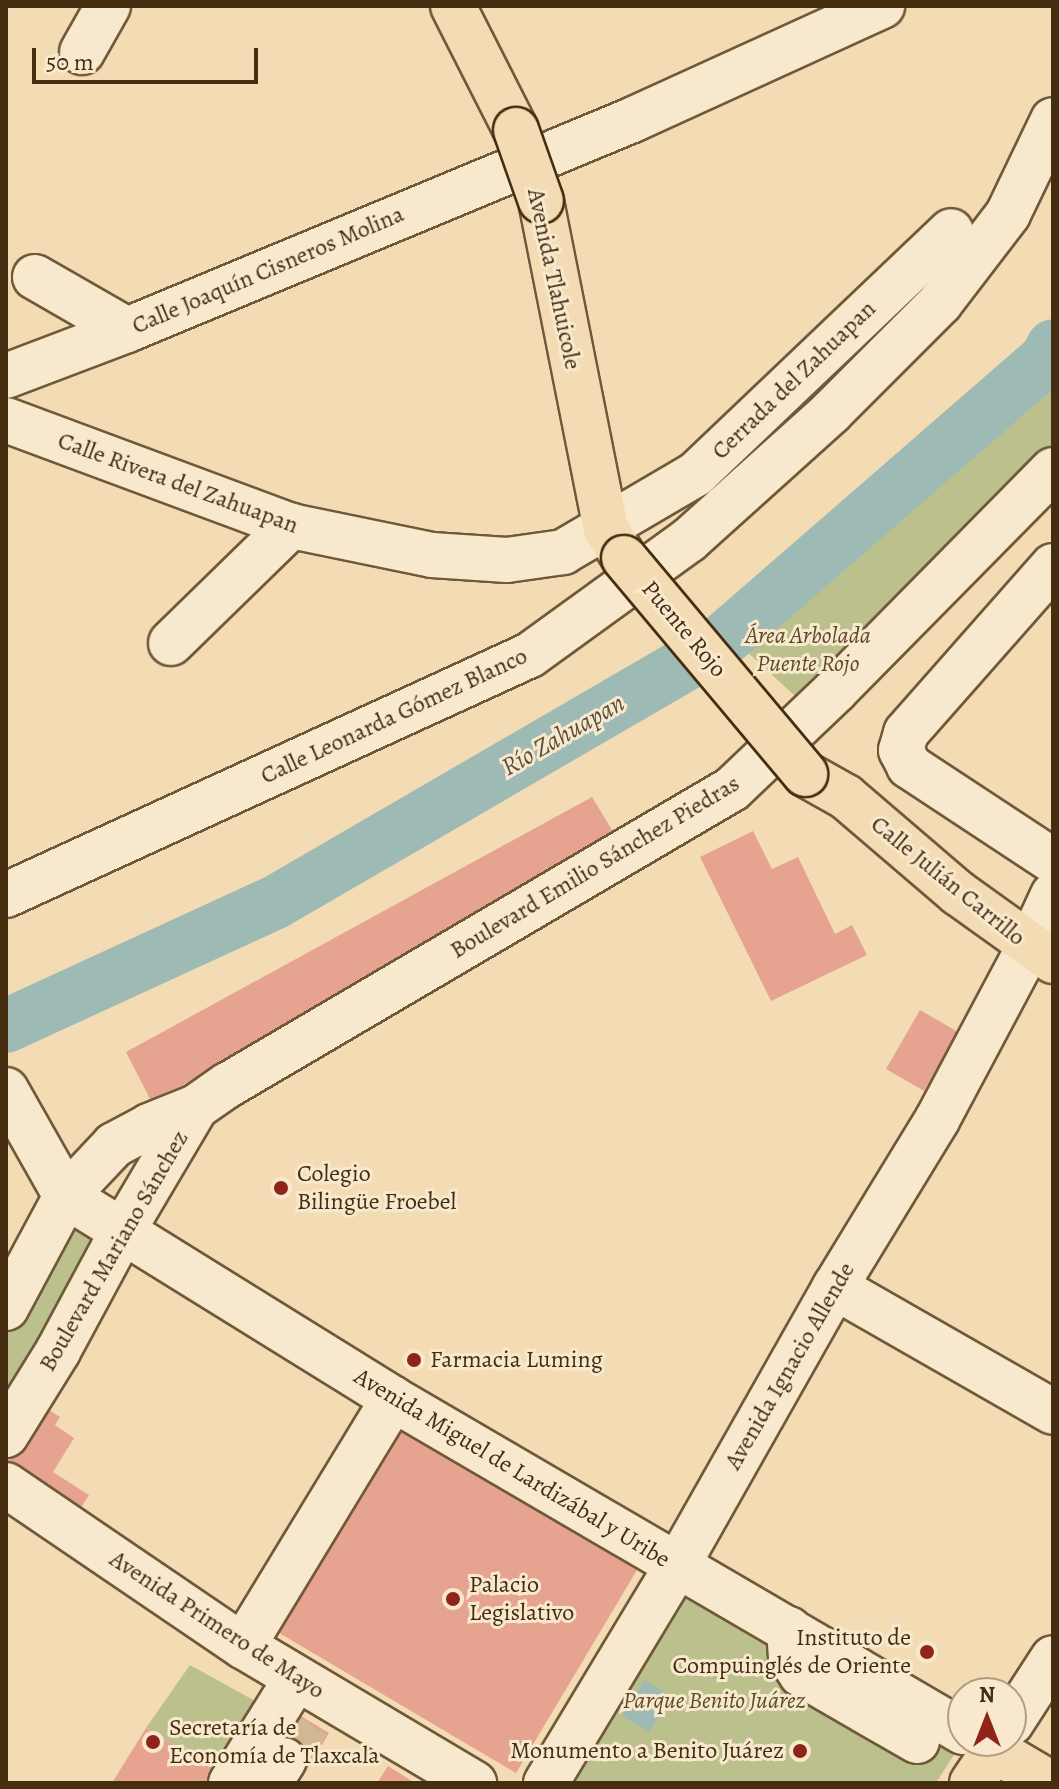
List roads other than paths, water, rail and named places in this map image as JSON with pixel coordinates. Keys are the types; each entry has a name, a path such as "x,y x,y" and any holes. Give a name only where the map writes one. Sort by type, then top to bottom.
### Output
{"main road":[{"name":"Avenida Tlahuicole","path":"453,6 529,164 587,443 596,472 627,536"},
{"name":"Puente Rojo","path":"627,536 814,764"},
{"name":"Calle Julián Carrillo","path":"814,764 846,797 958,893 1041,954"},
{"name":"Avenida Miguel de Lardizábal y Uribe","path":"1007,1757 1050,1783"}],"street":[{"path":"82,52 108,6"},
{"name":"Calle Joaquín Cisneros Molina","path":"6,376 127,330 529,164 882,6"},
{"name":"Calle Leonarda Gómez Blanco","path":"6,895 530,655 689,540 831,412 940,303 1008,214 1053,120"},
{"name":"Cerrada del Zahuapan","path":"627,536 951,231"},
{"path":"35,277 127,330"},
{"name":"Calle Rivera del Zahuapan","path":"6,420 291,526 432,555 507,560 563,552 627,536"},
{"name":"Boulevard Emilio Sánchez Piedras","path":"196,1107 228,1085 732,789 836,690 1053,470"},
{"path":"171,643 291,526"},
{"path":"1053,566 906,733 901,750 909,766 1053,861"},
{"name":"Avenida Ignacio Allende","path":"546,1783 677,1566 835,1287 1041,954 1053,895"},
{"path":"6,1090 66,1196"},
{"name":"Boulevard Mariano Sánchez","path":"6,1308 66,1196 114,1145 149,1126 196,1107"},
{"name":"Boulevard Mariano Sánchez","path":"6,1435 58,1351 122,1232 196,1107"},
{"name":"Avenida Miguel de Lardizábal y Uribe","path":"66,1196 393,1399 947,1722"},
{"path":"835,1287 1053,1412"},
{"path":"243,1646 393,1399"},
{"name":"Avenida Primero de Mayo","path":"6,1485 243,1646 310,1699 474,1783"},
{"path":"789,1629 791,1659 801,1674 917,1741"},
{"path":"1027,1692 1053,1658"},
{"path":"263,1773 310,1699"}],"water":[{"path":"644,1680 671,1696 649,1732 622,1716"}],"waterway":[{"name":"Río Zahuapan","path":"6,1026 274,903 715,647 1047,358 1053,346"}],"tunnel":[{"path":"284,1760 309,1721"}],"place":[{"name":"Colegio Bilingüe Froebel","path":"281,1188"},
{"name":"Farmacia Luming","path":"414,1360"},
{"name":"Palacio Legislativo","path":"453,1599"},
{"name":"Instituto de Compuinglés de Oriente","path":"927,1652"},
{"name":"Secretaría de Economía de Tlaxcala","path":"153,1742"},
{"name":"Monumento a Benito Juárez","path":"800,1751"}],"park label":[{"name":"Área Arbolada Puente Rojo","path":"808,650"},
{"name":"Parque Benito Juárez","path":"714,1701"}]}
